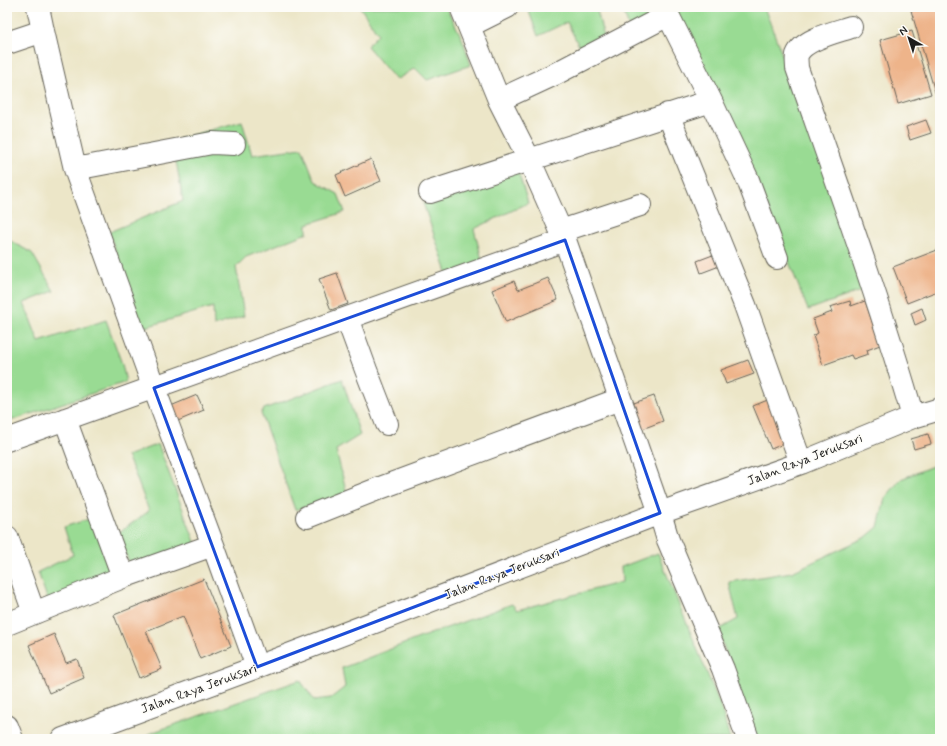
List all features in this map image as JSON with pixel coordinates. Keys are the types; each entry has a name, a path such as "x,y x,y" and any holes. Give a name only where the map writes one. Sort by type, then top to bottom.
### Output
{"street":[{"path":"38,7 75,169 257,667"},
{"path":"506,7 465,16 499,100 529,159 563,235 664,525 723,669 748,739"},
{"path":"499,100 555,74 666,11 748,180 777,258"},
{"path":"851,27 814,40 802,48 796,56 797,68 864,260 913,417"},
{"path":"7,43 43,32"},
{"path":"430,192 711,101"},
{"path":"668,114 745,305 801,463"},
{"path":"75,169 212,143 234,144"},
{"path":"7,440 347,318 640,205"},
{"path":"347,318 388,424"},
{"path":"307,517 380,488 620,399"},
{"name":"Jalan Raya Jeruksari","path":"63,739 257,667 664,525 801,463 913,417 940,409"},
{"path":"65,419 123,577"},
{"path":"7,537 34,613"},
{"path":"7,624 123,577 213,545"},
{"path":"7,726 12,739"}],"highlighted area":[{"path":"565,240 660,513 257,667 154,388"}],"green space":[{"path":"360,7 446,7 462,38 471,65 427,80 415,68 396,80 367,46 378,34"},
{"path":"531,7 601,7 597,10 605,43 583,54 567,22 538,36 528,9"},
{"path":"621,7 653,7 657,17 630,29"},
{"path":"674,7 764,7 819,151 866,289 808,310 747,156"},
{"path":"242,121 252,155 302,148 315,181 338,194 345,212 307,224 307,233 246,257 236,267 244,316 214,326 213,307 142,328 109,232 183,201 177,166 170,143 182,138"},
{"path":"517,168 528,203 474,229 482,260 448,275 423,203"},
{"path":"7,239 32,253 54,291 24,303 39,342 106,320 122,364 126,382 7,422"},
{"path":"342,379 360,435 336,450 347,494 295,510 261,413 264,409"},
{"path":"158,444 197,547 136,578 117,534 149,511 127,456"},
{"path":"940,463 940,739 756,739 718,630 738,619 729,582 792,572 866,537 878,527 885,498 901,479"},
{"path":"95,517 119,575 49,604 38,572 73,555 64,527"},
{"path":"658,553 721,707 730,739 149,739 148,734 300,680 314,700 331,698 345,687 342,668 512,604 517,610 622,582 621,567"}],"building":[{"path":"910,7 940,7 940,109"},
{"path":"912,31 931,94 898,104 880,40"},
{"path":"926,120 931,133 910,140 906,127"},
{"path":"371,159 381,181 345,197 336,175"},
{"path":"940,249 940,290 907,303 893,267"},
{"path":"718,253 722,265 701,273 697,261"},
{"path":"337,273 348,304 331,310 319,279"},
{"path":"548,278 558,300 506,322 492,290 514,281 518,290"},
{"path":"850,301 851,306 865,301 880,345 867,350 868,354 853,359 851,355 823,365 813,336 818,333 813,319 832,312 830,307"},
{"path":"922,308 926,320 915,325 911,313"},
{"path":"748,360 754,374 726,384 721,370"},
{"path":"197,395 204,410 173,423 166,408"},
{"path":"654,396 663,421 637,431 628,405"},
{"path":"770,399 788,442 771,449 753,406"},
{"path":"928,434 931,444 914,449 911,439"},
{"path":"204,579 231,646 200,659 183,616 146,631 162,669 139,678 114,615"},
{"path":"54,634 66,663 77,659 84,678 49,693 29,645"}]}
